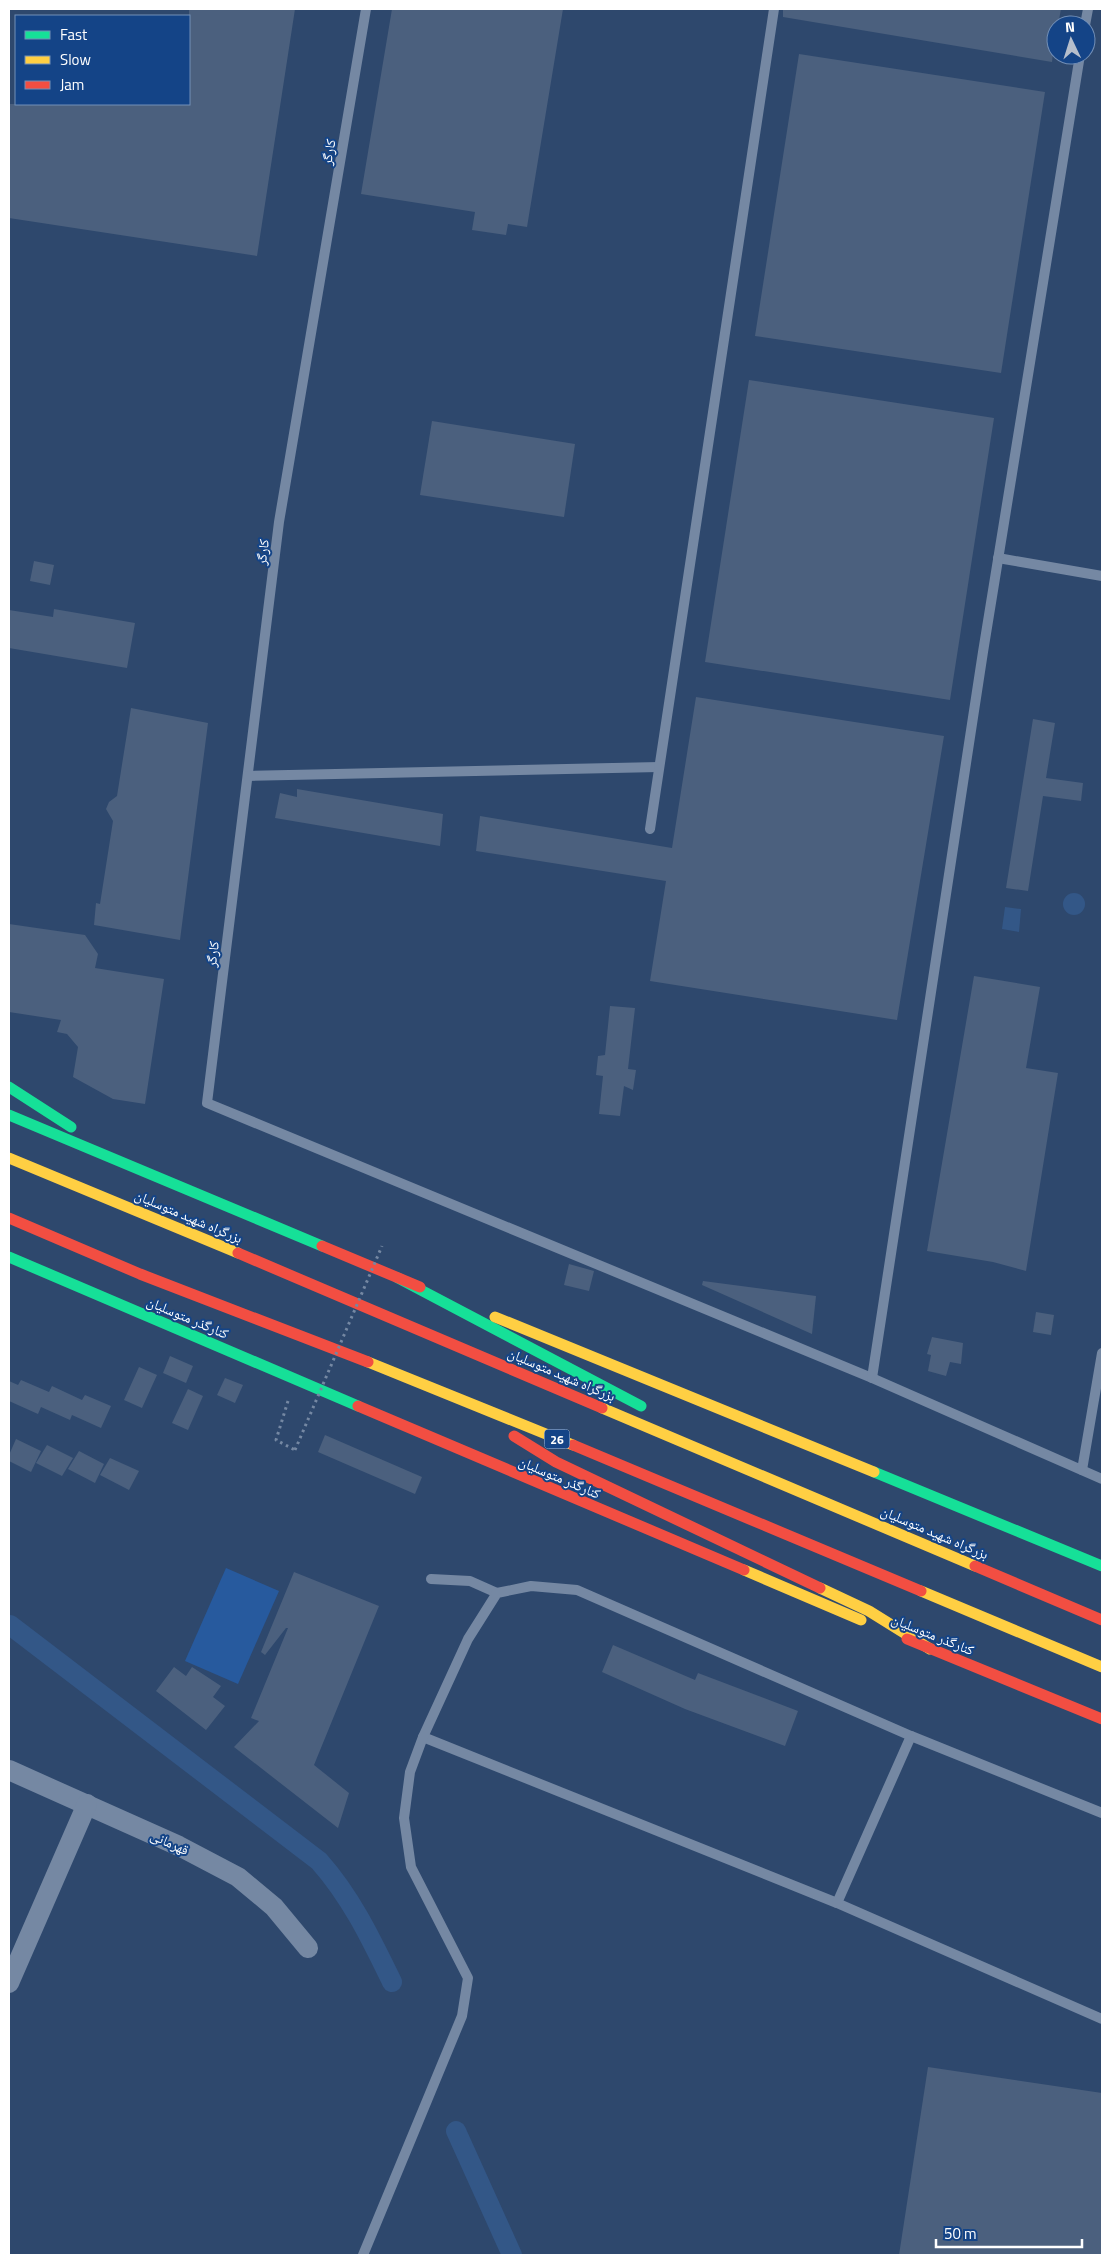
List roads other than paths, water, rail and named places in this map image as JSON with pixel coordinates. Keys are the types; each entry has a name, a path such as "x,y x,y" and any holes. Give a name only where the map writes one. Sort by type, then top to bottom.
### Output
{"main road":[{"path":"9,1087 140,1170"},
{"path":"9,1115 398,1278 1102,1566"},
{"name":"بزرگراه شهید متوسلیان","path":"9,1158 158,1218 1102,1620"},
{"name":"26","path":"9,1218 140,1274 436,1388 1102,1667"},
{"name":"کنارگذر متوسلیان","path":"9,1257 296,1378 721,1562 1102,1719"},
{"path":"398,1278 654,1413"},
{"path":"436,1388 556,1462 869,1611 930,1649"},
{"path":"698,1436 813,1496"}],"street":[{"name":"قهرمانی","path":"9,1770 180,1846 238,1878 274,1907 308,1948"},
{"path":"9,1983 87,1804"}],"lane":[{"name":"کارگر","path":"366,9 279,522 207,1103 872,1378"},
{"path":"650,829 774,9"},
{"path":"1078,65 998,558 872,1378 1102,1479"},
{"path":"998,558 1102,576"},
{"path":"248,776 659,767"},
{"path":"1082,1470 1102,1353"},
{"path":"431,1580 470,1581 497,1593 531,1586 577,1590 911,1736 1102,1813"},
{"path":"363,2255 462,2016 468,1978 411,1867 404,1818 410,1772 423,1737 468,1639 497,1593"},
{"path":"837,1903 911,1736"},
{"path":"423,1737 837,1903 1102,2019"}],"waterway":[{"path":"10,1625 319,1861 351,1904 392,1982"},
{"path":"456,2131 512,2255"}]}
